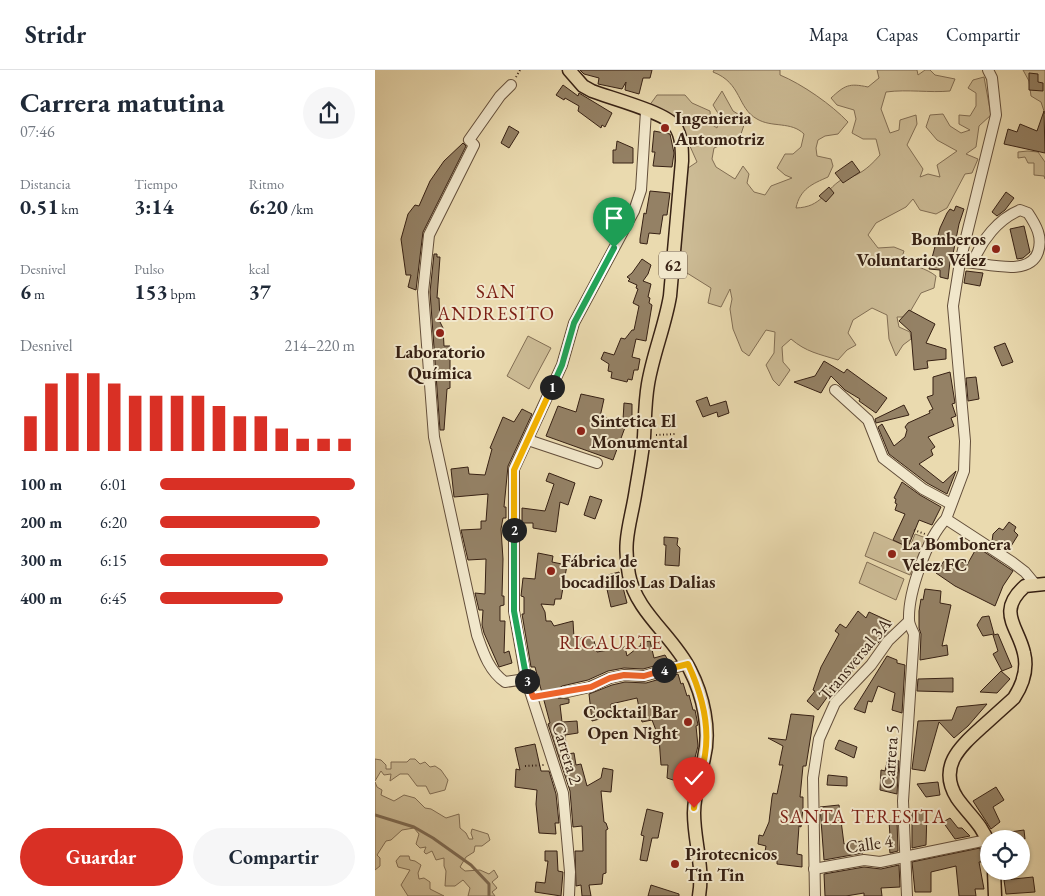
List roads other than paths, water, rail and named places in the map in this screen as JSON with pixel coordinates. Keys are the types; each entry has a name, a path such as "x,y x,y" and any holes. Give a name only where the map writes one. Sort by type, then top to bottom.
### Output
{"main road":[{"name":"62","path":"569,70 583,86 592,91 662,115 675,126 682,144 670,296 667,316 655,349 647,386 644,431 635,494 625,543 629,577 636,596 688,664 699,692 707,733 705,757 697,783 694,808 695,834 701,867 699,896"},
{"path":"981,830 975,819 955,794 950,780 951,766 959,748 1014,698 1022,684 1025,669 1024,654 1013,627 1011,610 1014,599 1025,586 1040,584"},
{"path":"994,880 995,896"}],"street":[{"name":"Carrera 5","path":"907,896 903,801 914,634 909,621 910,598 927,551 940,524 946,519 964,471 965,441 953,306 960,262 996,115 992,78 988,70"},
{"path":"511,86 500,96 469,140 474,146 429,235 423,292 423,315 434,437 477,635 484,655 496,676 505,682 527,679"},
{"name":"Carrera 2","path":"569,896 568,834 563,793 527,679 514,611 514,470 562,365 574,323 634,211 641,190 646,111"},
{"path":"960,262 973,262 1010,268 1021,268 1031,264 1036,257 1040,238 1036,225 1028,213 1020,210 1009,214 998,223 978,250 973,262"},
{"path":"835,390 869,420 883,458 923,489 951,504"},
{"path":"528,440 597,463"},
{"path":"946,519 1012,562 1040,584"},
{"name":"Transversal 3A","path":"815,896 813,778 816,752 824,726 835,703 871,665 888,641 909,621"},
{"path":"563,693 591,687 617,677 644,676 688,664"},
{"name":"Calle 4","path":"814,869 864,860 880,862 906,855 980,844"}],"waterway":[{"path":"375,815 414,827 433,838 471,865 489,884 489,896"}],"place":[{"name":"Ingenieria Automotriz","path":"665,128"},
{"name":"Bomberos Voluntarios Vélez","path":"996,249"},
{"name":"Laboratorio Química","path":"440,333"},
{"name":"Sintetica El Monumental","path":"581,431"},
{"name":"La Bombonera Velez FC","path":"892,554"},
{"name":"Fábrica de bocadillos Las Dalias","path":"551,571"},
{"name":"Cocktail Bar Open Night","path":"688,722"},
{"name":"Pirotecnicos Tin Tin","path":"675,864"}],"district":[{"name":"SAN ANDRESITO","path":"496,302"},
{"name":"RICAURTE","path":"611,642"},
{"name":"SANTA TERESITA","path":"863,816"}]}
